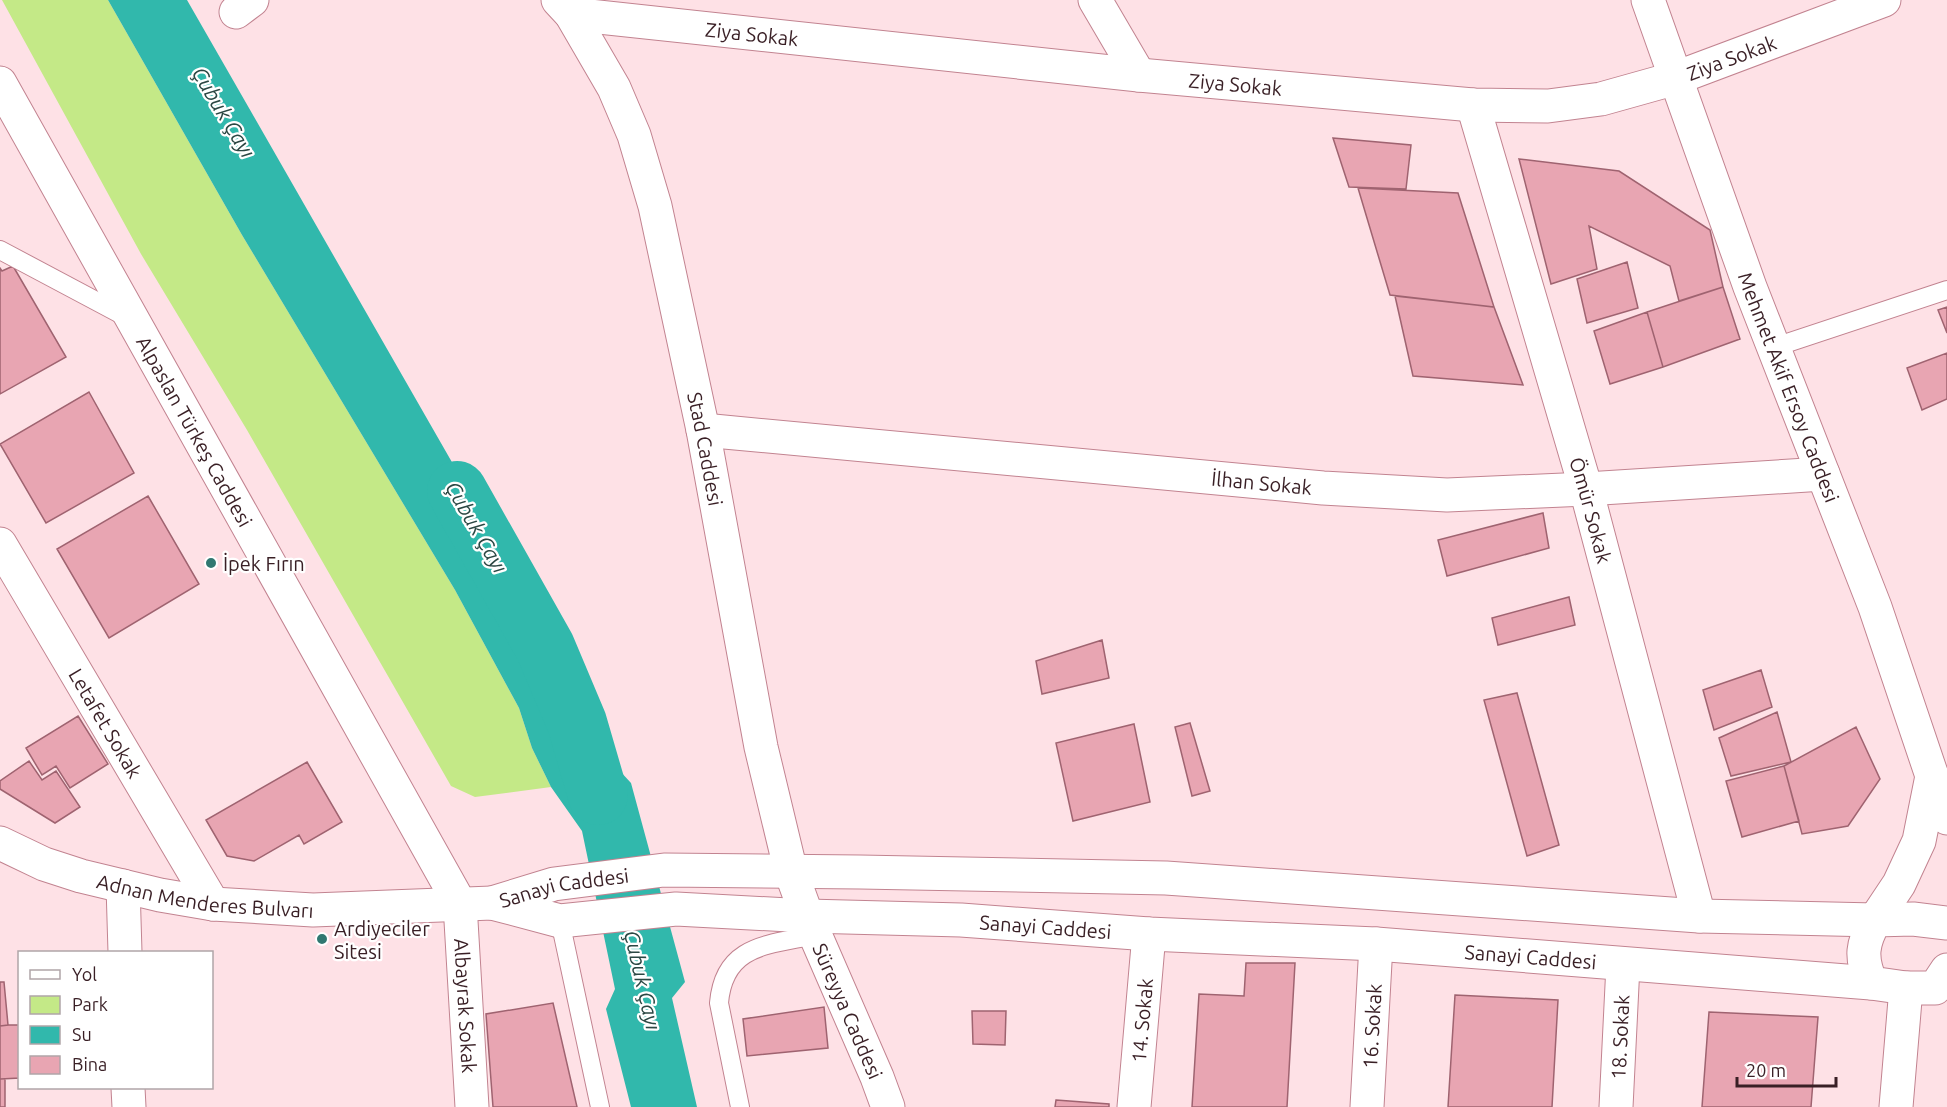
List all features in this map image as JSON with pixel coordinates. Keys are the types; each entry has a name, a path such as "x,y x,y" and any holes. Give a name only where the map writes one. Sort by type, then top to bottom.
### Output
{"street":[{"path":"1095,0 1139,75"},
{"name":"Mehmet Akif Ersoy Caddesi","path":"1648,0 1750,287 1875,607 1947,819"},
{"name":"Ziya Sokak","path":"564,7 1139,75 1473,105 1548,106 1601,99 1676,78 1884,0"},
{"name":"Stad Caddesi","path":"564,7 614,88 633,135 655,206 703,430 761,747 791,872 811,925"},
{"name":"Alpaslan Türkeş Caddesi","path":"0,83 460,904"},
{"name":"Ömür Sokak","path":"1473,105 1586,489 1699,916"},
{"name":"İlhan Sokak","path":"703,430 1323,488 1447,495 1823,474"},
{"name":"Letafet Sokak","path":"0,544 213,904"},
{"path":"1871,982 1866,971 1863,946 1875,920 1899,884 1919,841 1932,776"},
{"name":"Adnan Menderes Bulvarı","path":"0,843 44,864 81,876 160,895 213,904 313,910 492,903"},
{"name":"Sanayi Caddesi","path":"492,903 554,884 664,870 860,872 1167,878 1699,916 1913,920 1947,923"},
{"path":"123,886 125,951"},
{"name":"Sanayi Caddesi","path":"492,903 560,921 676,909 811,925 961,920 1149,934 1376,944 1623,965 1871,982 1934,984"},
{"name":"Albayrak Sokak","path":"460,904 472,1107"},
{"name":"Süreyya Caddesi","path":"811,925 888,1107"},
{"name":"14. Sokak","path":"1134,1107 1149,934"},
{"name":"16. Sokak","path":"1367,1107 1376,944"},
{"name":"18. Sokak","path":"1616,1107 1623,965"},
{"path":"1896,1107 1934,984"},
{"path":"128,1089 129,1107"}],"lane":[{"path":"0,250 134,321"},
{"path":"1774,347 1947,290"},
{"path":"560,921 600,1107"},
{"path":"740,1107 719,1003 720,989 725,976 732,964 754,948 811,925"}],"green space":[{"path":"2,0 108,0 242,235 455,590 519,708 532,748 551,787 475,797 451,786 247,430 141,254"}],"water":[{"path":"108,0 187,0 453,464 553,687 607,757 631,783 685,982 672,998 697,1107 631,1107 606,1009 615,989 582,831 551,787 532,748 519,708 455,590 242,235"}],"building":[{"path":"1333,138 1411,145 1406,189 1349,187"},
{"path":"1519,159 1619,171 1710,230 1723,287 1679,301 1670,266 1589,226 1597,269 1551,284"},
{"path":"1358,188 1458,193 1494,307 1390,295"},
{"path":"1627,262 1638,308 1587,323 1577,279"},
{"path":"13,266 66,357 0,394 0,268 2,271"},
{"path":"1723,287 1740,339 1663,367 1647,312"},
{"path":"1395,296 1494,307 1523,385 1413,376"},
{"path":"1947,307 1947,333 1938,310"},
{"path":"1647,312 1663,367 1610,384 1594,331"},
{"path":"1947,353 1947,399 1922,410 1907,368"},
{"path":"89,392 134,473 46,523 0,444"},
{"path":"148,496 199,584 109,638 57,549"},
{"path":"1543,513 1549,548 1447,576 1438,540"},
{"path":"1569,597 1575,625 1498,645 1492,618"},
{"path":"1102,640 1109,678 1042,694 1036,661"},
{"path":"1761,670 1772,707 1714,730 1703,690"},
{"path":"1517,693 1559,845 1527,856 1484,700"},
{"path":"1777,712 1791,762 1731,776 1719,738"},
{"path":"78,716 108,764 70,788 56,766 42,775 26,748"},
{"path":"1190,723 1210,791 1192,796 1175,727"},
{"path":"1134,724 1150,802 1073,821 1056,743"},
{"path":"1856,727 1880,779 1848,826 1802,834 1784,766"},
{"path":"29,761 42,780 56,771 80,807 55,823 0,789 0,781"},
{"path":"307,762 342,822 304,844 299,835 254,861 227,856 206,820"},
{"path":"1784,766 1799,821 1742,837 1726,781"},
{"path":"1246,963 1295,963 1287,1107 1192,1107 1199,994 1244,996"},
{"path":"0,982 4,982 8,1025 0,1026"},
{"path":"1455,995 1558,1000 1552,1107 1448,1107"},
{"path":"553,1003 577,1107 493,1107 486,1014"},
{"path":"824,1007 828,1048 747,1056 743,1019"},
{"path":"972,1011 1006,1011 1005,1045 973,1044"},
{"path":"1709,1012 1818,1017 1811,1107 1702,1107"},
{"path":"18,1025 18,1078 0,1079 0,1026"},
{"path":"0,1079 5,1079 5,1107 0,1107"},
{"path":"1056,1100 1109,1104 1109,1107 1055,1107"}],"waterway":[{"name":"Çubuk Çayı","path":"457,491 545,647 577,723 598,795"}],"place":[{"name":"İpek Fırın","path":"211,563"},
{"name":"Ardiyeciler Sitesi","path":"322,939"}]}
